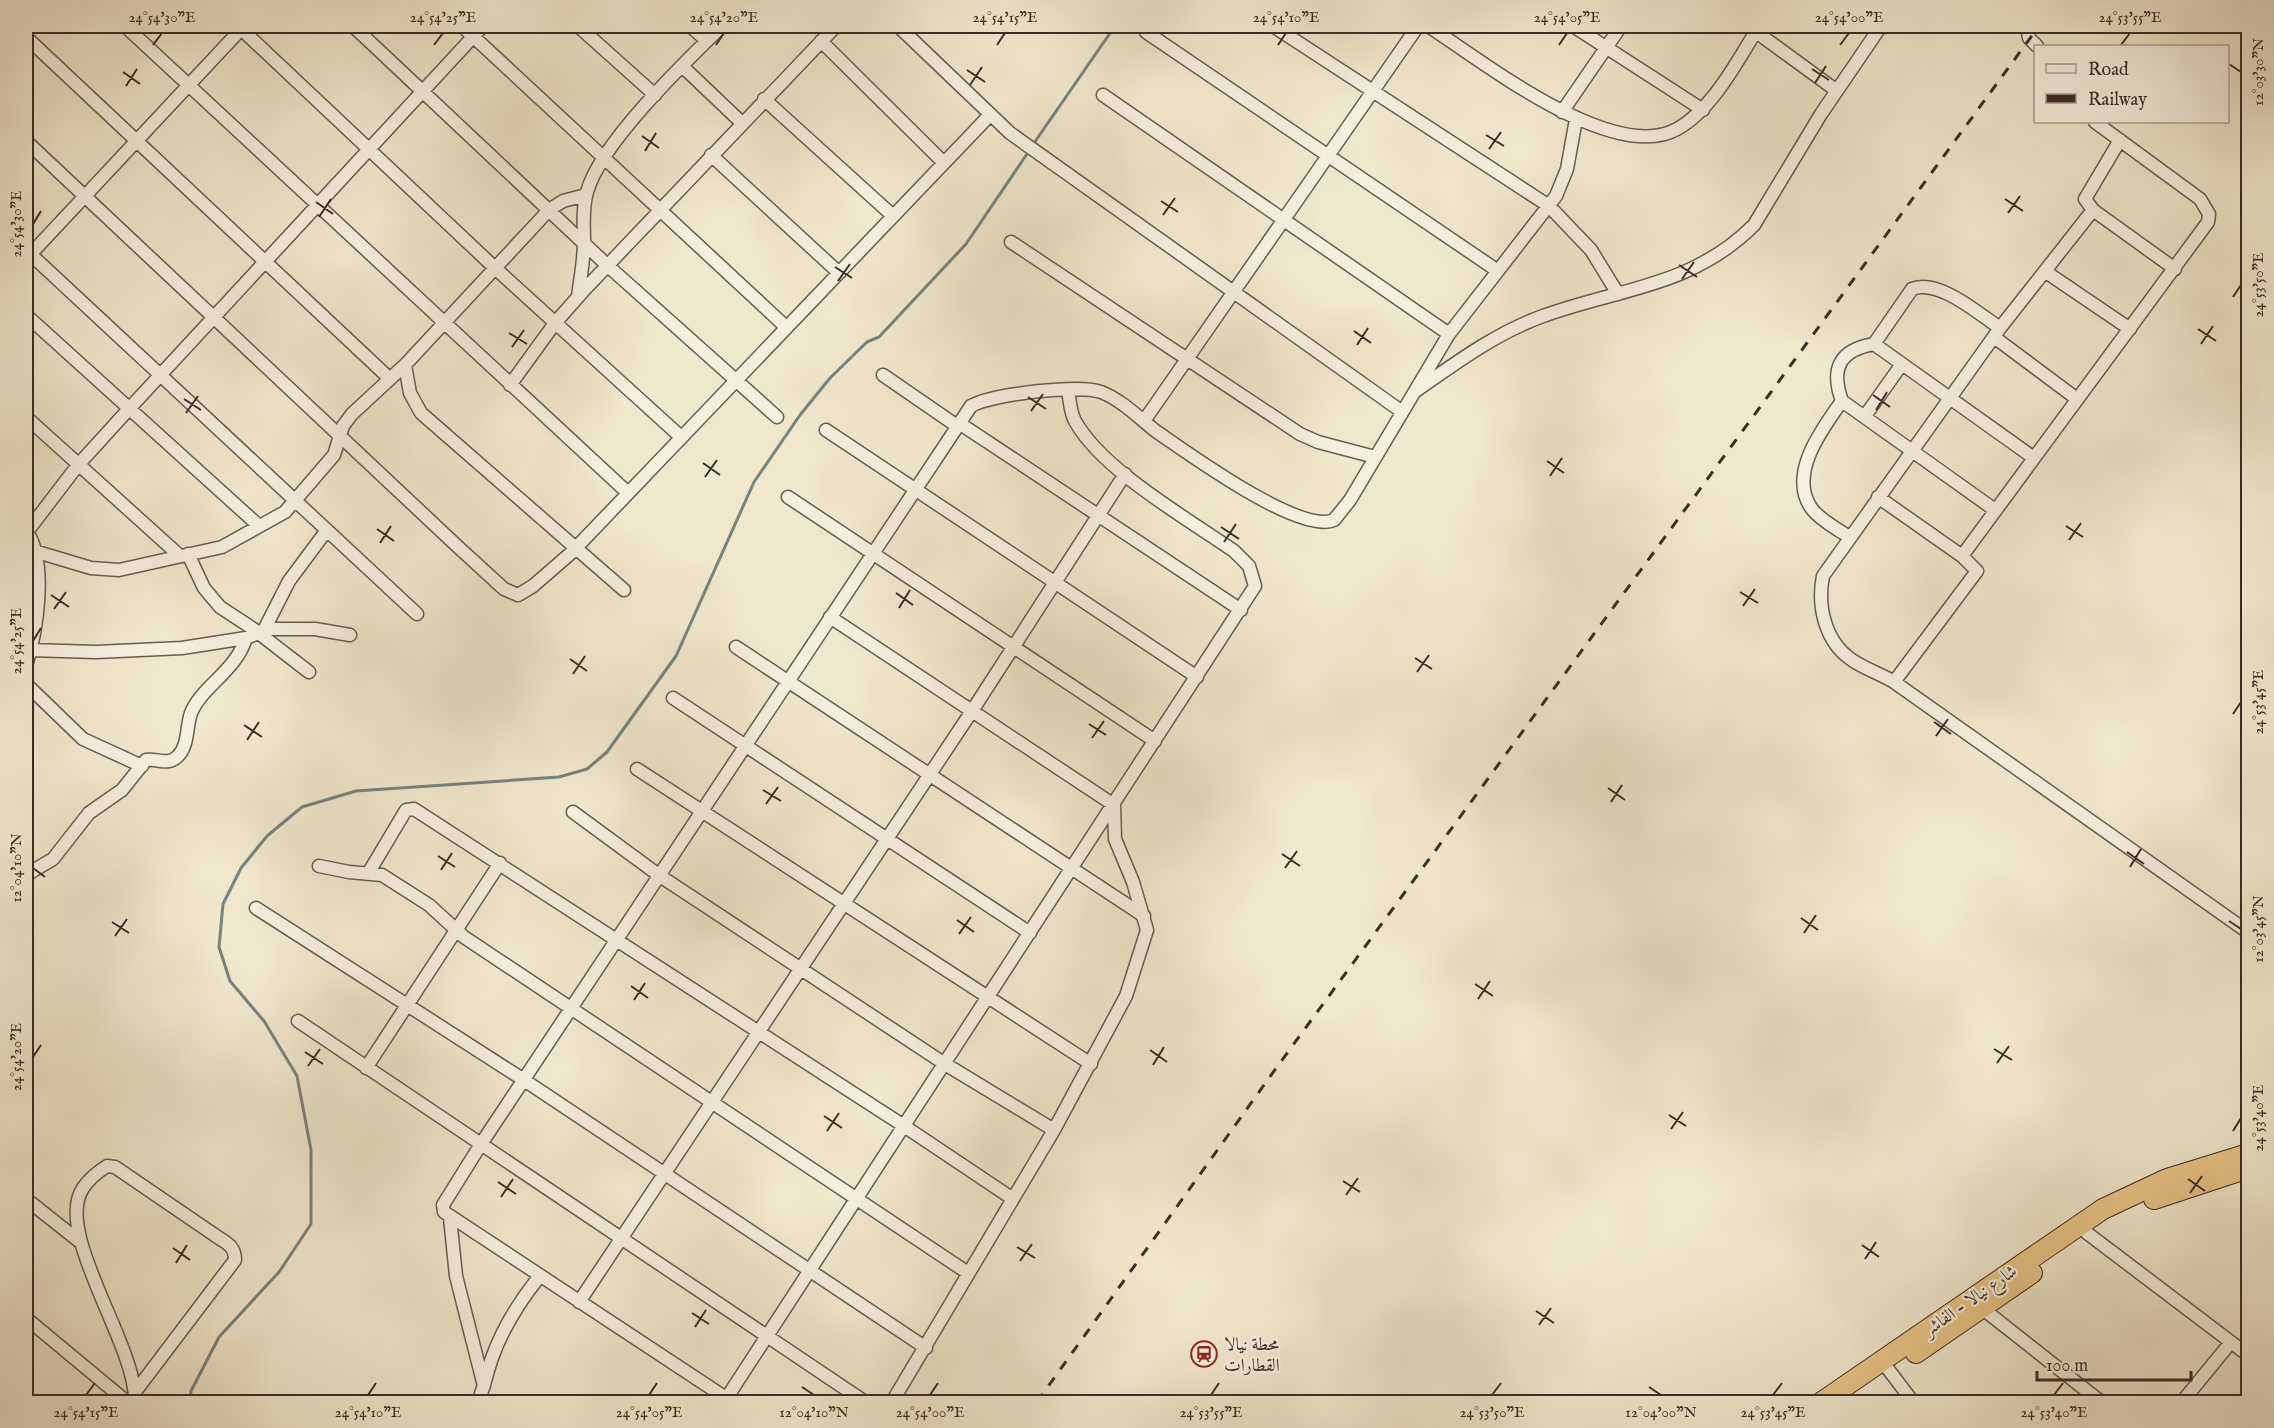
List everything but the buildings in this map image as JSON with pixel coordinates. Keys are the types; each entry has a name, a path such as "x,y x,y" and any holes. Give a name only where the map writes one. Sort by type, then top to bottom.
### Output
{"highway":[{"path":"2122,1206 2164,1195 2193,1178 2248,1154"},
{"path":"2193,1178 2248,1168"},
{"name":"شارع نيالا - الفاشر","path":"2050,1252 2087,1233 2122,1206"},
{"name":"شارع نيالا - الفاشر","path":"1822,1402 1886,1366 2050,1252 2122,1206"},
{"name":"شارع نيالا - الفاشر","path":"1844,1402 1886,1366"}],"street":[{"path":"125,26 628,493"},
{"path":"353,26 608,266 777,417"},
{"path":"462,26 786,327"},
{"path":"26,666 30,650 30,629 38,606 34,551 26,532 78,465 160,374 483,26"},
{"path":"578,26 655,95"},
{"path":"690,26 707,40"},
{"path":"578,297 586,195 603,159 655,95 722,26"},
{"path":"510,385 555,323 578,297 764,99 836,26"},
{"path":"898,26 989,116 1010,133 1401,411"},
{"path":"1273,26 1549,206 1591,249 1618,294"},
{"path":"1144,422 1418,26"},
{"path":"1428,26 1562,112 1576,119 1627,134 1661,135 1676,130 1703,110 1754,27 1837,91"},
{"path":"1573,26 1703,110"},
{"path":"1562,112 1621,26"},
{"path":"1411,394 1464,357 1509,331 1542,316 1687,272 1710,260 1744,235 1754,225 1837,91 1881,26"},
{"path":"2027,26 2029,38 2036,45"},
{"path":"417,614 160,374 27,255 85,196 241,27 495,268 681,437"},
{"path":"1146,32 1498,271"},
{"path":"26,37 135,142 265,260 389,378"},
{"path":"821,41 943,162"},
{"path":"682,66 742,123"},
{"path":"1103,95 1449,334"},
{"path":"764,99 892,215"},
{"path":"26,141 511,594 521,594 577,548 892,215 989,116"},
{"path":"1068,390 1071,410 1080,429 1125,474 1242,558 1249,567 1255,583 1241,610 768,1335 729,1401 450,1218 442,1207 617,939 971,406 984,400 1019,394 1068,390 1098,391 1266,501 1289,514 1313,521 1329,522 1339,516 1449,334 1549,206 1567,169 1576,119"},
{"path":"1962,556 2208,222 2209,214 2200,199 2096,123"},
{"path":"2120,140 2085,199 2093,210 2175,269"},
{"path":"711,155 838,272"},
{"path":"34,551 106,570 126,569 222,547 285,512 334,455 340,434 352,414 405,365 549,210 563,201 586,195"},
{"path":"2093,210 1997,333 1878,496 1823,576 1820,592 1824,623 1840,649 1852,660 1894,682 2248,932"},
{"path":"1011,242 1300,434 1318,442 1375,457"},
{"path":"2046,272 2130,329"},
{"path":"1875,344 1912,289 1921,285 1936,288 1966,304 1997,333 2077,399"},
{"path":"26,315 128,410 258,525"},
{"path":"1995,510 1842,401 1836,384 1840,364 1856,347 1875,344 2034,458"},
{"path":"1865,416 1902,364"},
{"path":"405,365 410,393 421,413 624,590"},
{"path":"883,375 1241,610"},
{"path":"1842,401 1809,452 1805,497 1814,512 1849,537"},
{"path":"26,417 78,465 184,555 216,603 261,631 309,672"},
{"path":"826,430 1197,677"},
{"path":"579,1302 1014,648 1125,474"},
{"path":"1878,496 1962,556 1977,571 1894,682"},
{"path":"788,497 1155,741"},
{"path":"261,631 289,581 327,530"},
{"path":"830,617 1114,805"},
{"path":"30,650 148,650 246,638 261,631 315,629 350,635"},
{"path":"26,875 53,859 88,813 122,790 147,759 164,762 177,757 184,745 193,711 237,658 246,638"},
{"path":"736,647 1144,916"},
{"path":"26,684 82,739 142,766"},
{"path":"673,698 1030,933"},
{"path":"636,769 1091,1064"},
{"path":"892,1402 1054,1130 1126,996 1144,946 1147,930 1144,916 1115,839 1114,805"},
{"path":"369,872 409,808 500,863 1013,1199"},
{"path":"573,812 660,876 945,1064 1054,1130"},
{"path":"366,1068 500,863"},
{"path":"320,866 382,875 401,885 434,908 456,931 968,1273"},
{"path":"256,908 524,1080 926,1348"},
{"path":"298,1021 865,1402"},
{"path":"107,1166 115,1167 234,1250 234,1260 132,1399 130,1364 79,1241 78,1205 83,1188 107,1166"},
{"path":"26,1199 79,1241"},
{"path":"450,1218 456,1276 484,1386"},
{"path":"2087,1233 2248,1355"},
{"path":"478,1402 493,1356 514,1310 539,1276"},
{"path":"1977,1304 2102,1402"},
{"path":"26,1318 132,1399"},
{"path":"2182,1402 2231,1342"},
{"path":"1886,1366 1912,1402"}],"waterway":[{"path":"1032,146 1115,26"},
{"path":"190,1402 191,1391 219,1337 279,1272 311,1224 311,1150 297,1076 264,1021 230,981 219,947 223,904 241,868 267,836 302,807 356,791 559,777 587,769 607,752 676,656 754,482 800,415 830,378 867,342 879,337 966,244 1029,151"}],"railway":[{"path":"1037,1402 1274,1071 2039,26"}],"place":[{"name":"محطة نيالا القطارات","path":"1204,1354"}]}
